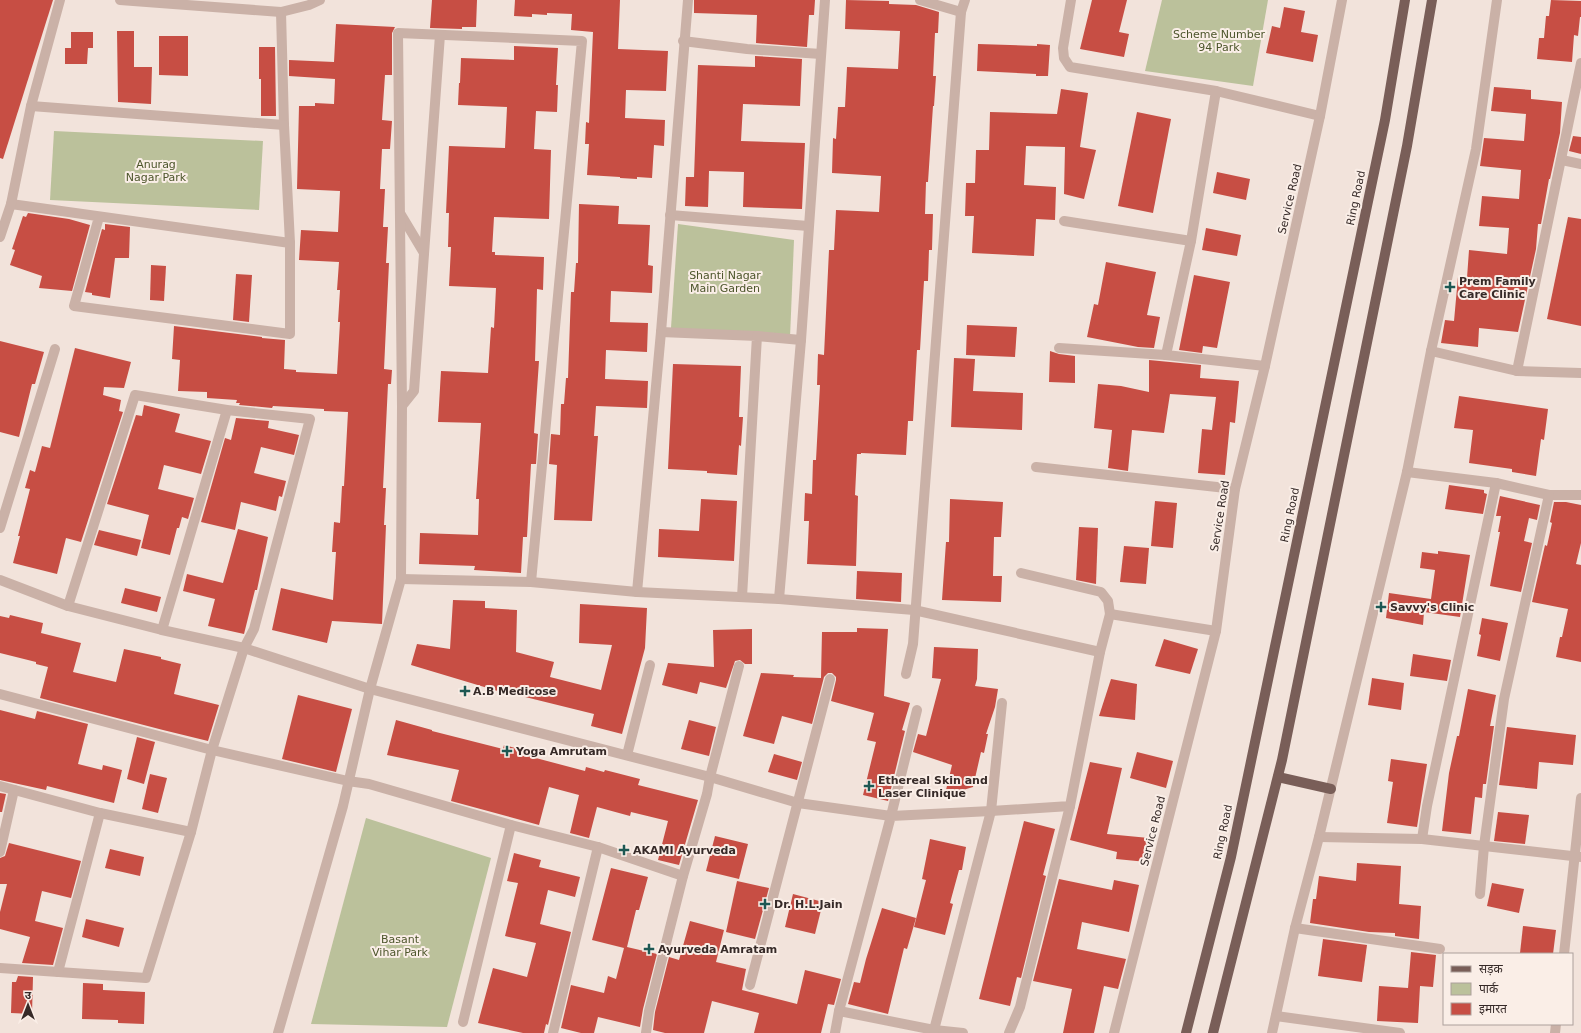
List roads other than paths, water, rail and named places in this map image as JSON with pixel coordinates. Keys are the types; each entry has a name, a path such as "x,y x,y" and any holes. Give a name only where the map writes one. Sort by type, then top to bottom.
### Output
{"main road":[{"name":"Ring Road","path":"1186,1033 1232,849 1385,120 1405,0"},
{"path":"1213,1033 1278,777 1406,154 1432,0"},
{"path":"1278,777 1330,789"}],"street":[{"path":"0,237 11,204 30,106 60,0"},
{"path":"120,0 281,12 308,2 320,0"},
{"path":"637,592 670,215 683,41 688,0"},
{"path":"779,599 801,340 825,0"},
{"path":"920,0 961,12"},
{"path":"906,674 913,644 914,610 961,12 965,0"},
{"path":"1071,0 1063,48 1064,58 1070,67 1216,91 1320,116"},
{"name":"Service Road","path":"1114,1033 1216,631 1235,489 1265,366 1320,116 1342,0"},
{"path":"1272,1033 1295,928 1319,837 1407,472 1431,351 1476,149 1497,0"},
{"path":"99,217 74,306 290,334 290,243 284,125 281,12"},
{"path":"278,1033 343,806 370,689 401,579 402,406 398,33 582,41 531,582"},
{"path":"402,406 414,391 440,35"},
{"path":"683,41 747,49 821,54"},
{"path":"1517,370 1581,63"},
{"path":"1166,355 1192,241 1216,91"},
{"path":"30,106 284,125"},
{"path":"1562,160 1581,164"},
{"path":"11,204 290,243"},
{"path":"400,213 424,254"},
{"path":"670,215 808,226"},
{"path":"1064,221 1192,241"},
{"path":"660,332 757,336 801,340"},
{"path":"742,597 757,336"},
{"path":"1059,348 1166,355 1265,366"},
{"path":"0,528 55,349"},
{"path":"1431,351 1517,370 1581,373"},
{"path":"0,968 146,978 191,832 212,750 244,648 254,629 310,419 227,410 135,395 68,606"},
{"path":"162,630 227,410"},
{"path":"1036,467 1235,489"},
{"path":"1407,472 1496,483 1549,495 1581,495"},
{"path":"1422,839 1428,798 1496,483"},
{"path":"1480,894 1484,846 1504,699 1549,495"},
{"path":"1009,1033 1020,1008 1070,806 1100,652 1110,614 1108,601 1101,592 1021,573"},
{"path":"401,579 531,582 637,592 779,599 914,610 1100,652"},
{"path":"0,580 68,606 162,630 244,648 370,689 710,777 798,803 891,816 991,812 1070,806"},
{"path":"1110,614 1216,631"},
{"path":"627,755 650,666"},
{"path":"646,1033 649,1011 683,876 707,794 710,777 739,666"},
{"path":"750,985 830,679"},
{"path":"0,694 212,750 348,781 369,784 511,825 598,847 683,876"},
{"path":"934,1030 991,812 1002,703"},
{"path":"835,1033 839,1011 891,816 917,710"},
{"path":"0,786 100,812 191,832"},
{"path":"0,852 14,790"},
{"path":"1564,953 1578,857 1581,798"},
{"path":"58,972 100,812"},
{"path":"463,1022 511,825"},
{"path":"1319,837 1422,839 1578,857"},
{"path":"553,1033 598,847"},
{"path":"1295,928 1440,949"},
{"path":"839,1011 934,1030 963,1033"},
{"path":"1276,1016 1400,1033"}],"place":[{"name":"Prem Family Care Clinic","path":"1450,287"},
{"name":"Savvy's Clinic","path":"1381,607"},
{"name":"A.B Medicose","path":"465,691"},
{"name":"Yoga Amrutam","path":"507,751"},
{"name":"Ethereal Skin and Laser Clinique","path":"869,786"},
{"name":"AKAMI Ayurveda","path":"624,850"},
{"name":"Dr. H.L.Jain","path":"765,904"},
{"name":"Ayurveda Amratam","path":"649,949"}],"park label":[{"name":"Scheme Number 94 Park","path":"1219,40"},
{"name":"Anurag Nagar Park","path":"156,170"},
{"name":"Shanti Nagar Main Garden","path":"725,281"},
{"name":"Basant Vihar Park","path":"400,945"}]}
